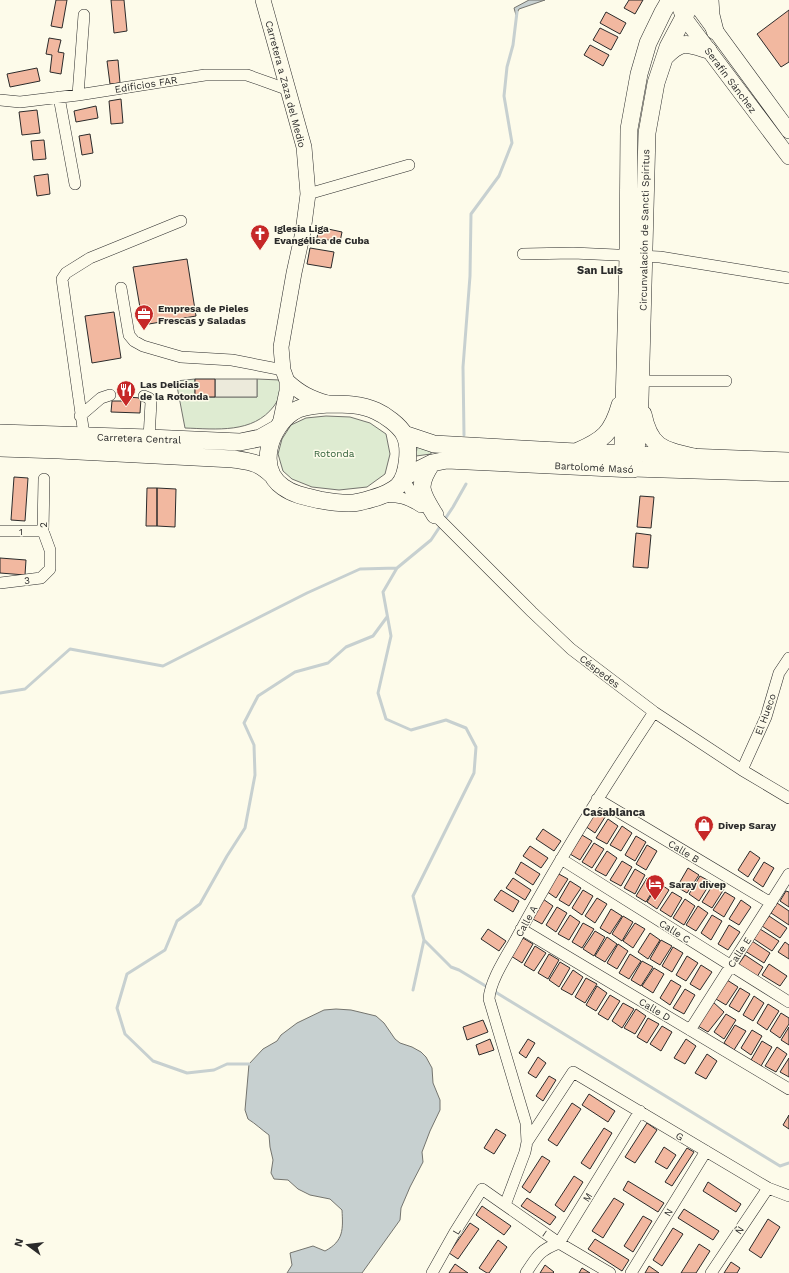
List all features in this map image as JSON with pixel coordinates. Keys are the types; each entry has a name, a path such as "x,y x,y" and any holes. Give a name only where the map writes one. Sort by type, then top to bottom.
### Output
{"highway":[{"name":"Circunvalación de Sancti Spíritus","path":"630,461 638,435 641,382 629,129 639,74 648,43 670,0"},
{"name":"Circunvalación de Sancti Spíritus","path":"630,461 623,443 625,376 647,133 656,83 664,57 683,16 693,0"},
{"path":"710,0 711,15 715,31"},
{"path":"664,57 680,45 693,45 708,50"},
{"path":"576,452 593,444 605,436 615,420 622,398 625,376"},
{"path":"640,400 644,421 649,434 655,443 667,451 694,456"},
{"path":"328,404 349,404 377,411 392,421 404,434 408,457 403,478 398,485 378,497 357,503 330,502 298,495 282,487 272,475 268,460 270,441 278,426 294,411 307,406 328,404"},
{"name":"Carretera Central","path":"0,433 240,442 260,438 278,426"},
{"name":"Bartolomé Masó","path":"404,434 434,444 576,452 630,461"},
{"name":"Carretera Central","path":"0,448 233,459 252,462 263,467 272,475"},
{"name":"Bartolomé Masó","path":"403,478 432,463 447,460 630,461"},
{"path":"432,463 422,481 422,487 423,496 436,517"}],"main road":[{"name":"Carretera a Zaza del Medio","path":"263,0 304,147 308,194 303,232 281,347 287,395 278,426"},
{"name":"Serafín Sánchez","path":"677,0 683,16 789,157"},
{"name":"Serafín Sánchez","path":"693,0 789,131"},
{"path":"285,375 303,394 312,399 328,404"},
{"name":"Bartolomé Masó","path":"630,461 694,456 789,460"},
{"name":"Bartolomé Masó","path":"630,461 789,474"}],"street":[{"path":"78,95 84,15"},
{"name":"Edificios FAR","path":"0,100 20,102 78,95 205,74 247,75 289,90"},
{"path":"59,97 74,184"},
{"path":"308,194 409,165"},
{"path":"84,435 80,416 62,279 66,273 90,258 181,222"},
{"path":"523,254 572,253 660,257 789,278"},
{"path":"121,288 129,335 134,341 143,346 181,357 232,360 285,375"},
{"path":"641,382 726,381"},
{"path":"80,416 101,398 110,395"},
{"path":"144,396 149,398 151,402 149,438"},
{"name":"Céspedes","path":"403,478 410,490 436,517 571,649 654,712 742,770 789,798"},
{"name":"2","path":"44,479 43,531 50,550 50,569"},
{"name":"Céspedes","path":"378,497 395,496 408,499 436,517"},
{"name":"1","path":"0,531 43,531"},
{"name":"3","path":"0,583 41,578 50,569"},
{"name":"El Hueco","path":"742,770 766,717 779,673 789,658"},
{"name":"Calle A","path":"526,1147 526,1123 489,999 490,989 521,929 561,859 597,799 654,712"},
{"name":"Calle B","path":"597,799 771,903"},
{"name":"Calle C","path":"561,859 789,1002"},
{"name":"Calle E","path":"690,1030 789,874"},
{"name":"Calle D","path":"521,929 789,1089"},
{"name":"G","path":"526,1147 573,1072 768,1188 789,1196"},
{"name":"M","path":"559,1243 640,1111"},
{"path":"505,1205 526,1147"},
{"name":"N","path":"631,1273 706,1151"},
{"name":"Ñ","path":"711,1273 768,1188"},
{"name":"I","path":"482,1189 559,1243 610,1273"},
{"name":"L","path":"433,1272 455,1232 482,1189"},
{"path":"526,1273 535,1259 545,1248 559,1243"}],"green space":[{"path":"195,379 195,397 257,397 257,379 280,380 280,397 265,415 245,426 221,429 185,428 176,381"},
{"name":"Rotonda","path":"326,416 350,417 370,423 386,434 390,454 385,474 367,487 339,490 312,487 292,479 283,471 278,454 282,439 291,425 306,418"},
{"path":"417,447 431,449 431,454 416,456"}],"shaded area":[{"path":"529,0 545,0 519,9 516,15 514,8"},
{"path":"215,379 257,379 257,397 215,397"},
{"path":"324,1010 351,1010 376,1016 384,1023 395,1039 400,1043 421,1052 426,1057 432,1068 433,1083 440,1100 440,1110 422,1152 423,1162 401,1208 400,1220 362,1273 287,1273 292,1265 290,1253 313,1246 325,1251 336,1243 342,1229 342,1210 330,1199 310,1195 298,1189 288,1180 274,1179 271,1173 273,1160 269,1135 248,1119 245,1110 249,1064 263,1049 277,1041 281,1035 297,1023"}],"building":[{"path":"56,0 67,0 62,28 51,26"},
{"path":"111,0 124,0 127,31 114,33"},
{"path":"629,0 643,0 635,14 624,8"},
{"path":"789,10 789,62 781,67 757,34"},
{"path":"606,12 626,23 620,34 600,23"},
{"path":"600,28 618,37 611,50 593,40"},
{"path":"49,38 61,40 58,52 64,53 61,74 50,72 52,55 46,54"},
{"path":"590,45 609,55 603,66 584,55"},
{"path":"118,60 120,83 110,84 107,61"},
{"path":"37,68 40,81 10,87 7,74"},
{"path":"121,99 123,123 111,124 109,101"},
{"path":"96,106 98,118 76,122 74,111"},
{"path":"37,110 40,133 22,135 19,112"},
{"path":"90,134 93,153 82,155 79,136"},
{"path":"44,140 46,159 33,160 31,141"},
{"path":"48,174 50,194 37,196 34,176"},
{"path":"319,227 342,232 340,242 317,238"},
{"path":"310,248 334,252 331,268 307,264"},
{"path":"187,259 196,316 143,325 133,267"},
{"path":"114,312 121,358 92,363 85,316"},
{"path":"195,379 215,379 215,397 195,397"},
{"name":"Las Delicias de la Rotonda","path":"127,397 141,398 140,413 111,412 112,401 127,401"},
{"path":"14,477 28,478 25,521 11,520"},
{"path":"147,488 157,488 157,526 146,526"},
{"path":"157,488 176,489 175,527 157,526"},
{"path":"640,496 654,497 651,528 637,527"},
{"path":"636,533 651,535 648,568 633,567"},
{"path":"0,558 26,560 25,575 0,573"},
{"path":"596,808 607,814 595,833 585,826"},
{"path":"608,819 618,826 607,844 596,838"},
{"path":"622,826 632,833 621,851 610,845"},
{"path":"543,829 561,841 554,851 536,839"},
{"path":"582,835 592,841 580,860 570,854"},
{"path":"636,836 646,842 635,861 625,855"},
{"path":"594,843 604,849 592,868 582,862"},
{"path":"647,845 657,851 646,870 636,864"},
{"path":"530,846 548,858 541,868 523,856"},
{"path":"607,851 617,858 606,876 595,870"},
{"path":"750,851 760,858 748,877 738,870"},
{"path":"622,861 632,867 621,886 610,880"},
{"path":"521,862 540,874 533,885 515,873"},
{"path":"764,862 774,868 763,887 753,880"},
{"path":"688,868 699,875 687,893 677,887"},
{"path":"635,869 645,875 635,894 624,888"},
{"path":"557,873 568,879 556,898 546,891"},
{"path":"700,876 711,882 699,901 689,894"},
{"path":"513,878 531,890 525,900 506,888"},
{"path":"647,878 657,884 646,902 636,896"},
{"path":"570,881 581,888 569,906 559,900"},
{"path":"659,883 669,890 657,909 647,902"},
{"path":"714,883 724,889 712,908 702,902"},
{"path":"501,890 519,901 513,912 494,900"},
{"path":"583,890 593,896 582,915 572,908"},
{"path":"786,891 789,892 789,907 780,901"},
{"path":"672,892 682,898 671,917 660,910"},
{"path":"725,892 735,898 724,917 713,910"},
{"path":"597,898 607,904 595,923 585,916"},
{"path":"543,899 553,906 542,924 531,918"},
{"path":"685,899 695,906 684,925 673,918"},
{"path":"741,900 751,907 739,925 729,919"},
{"path":"777,903 789,911 789,925 771,913"},
{"path":"698,906 708,913 696,931 686,925"},
{"path":"557,907 567,913 556,932 546,925"},
{"path":"611,909 622,916 610,934 600,928"},
{"path":"570,915 580,922 569,940 558,934"},
{"path":"712,915 722,921 711,940 701,933"},
{"path":"623,916 633,922 622,941 612,934"},
{"path":"769,916 787,928 780,938 762,926"},
{"path":"583,923 594,929 582,948 572,942"},
{"path":"635,923 645,929 633,948 623,941"},
{"path":"729,925 740,932 728,950 718,944"},
{"path":"488,929 506,941 499,951 481,939"},
{"path":"760,929 779,941 772,951 754,939"},
{"path":"595,931 605,937 594,956 583,949"},
{"path":"650,933 660,940 648,959 638,952"},
{"path":"607,937 617,944 605,962 595,956"},
{"path":"523,938 533,944 522,963 511,956"},
{"path":"661,940 672,946 660,965 650,959"},
{"path":"752,941 770,953 764,963 745,951"},
{"path":"785,942 789,945 789,959 778,952"},
{"path":"618,944 628,951 617,969 607,963"},
{"path":"535,946 546,953 534,971 524,965"},
{"path":"673,947 683,953 672,972 662,966"},
{"path":"549,954 559,960 548,979 538,973"},
{"path":"630,954 641,961 629,979 619,973"},
{"path":"745,955 763,967 757,977 738,965"},
{"path":"687,956 698,963 686,981 676,975"},
{"path":"642,961 653,967 641,986 631,980"},
{"path":"560,962 570,968 559,987 549,980"},
{"path":"769,964 787,976 780,986 762,975"},
{"path":"701,965 712,972 700,990 690,984"},
{"path":"654,968 664,974 653,993 642,986"},
{"path":"573,970 583,977 572,995 561,989"},
{"path":"586,978 597,984 585,1003 575,997"},
{"path":"671,980 681,986 670,1005 660,998"},
{"path":"727,980 738,987 726,1005 716,999"},
{"path":"597,986 607,993 596,1011 586,1005"},
{"path":"740,988 750,994 739,1012 729,1006"},
{"path":"685,989 695,995 684,1014 673,1008"},
{"path":"610,995 620,1001 608,1020 598,1014"},
{"path":"754,996 764,1003 753,1021 743,1015"},
{"path":"713,1002 724,1012 708,1032 698,1026"},
{"path":"623,1003 634,1009 622,1028 612,1021"},
{"path":"768,1004 779,1011 767,1030 757,1023"},
{"path":"636,1009 646,1016 635,1034 624,1028"},
{"path":"781,1013 789,1018 789,1024 780,1038 770,1031"},
{"path":"726,1014 736,1020 724,1039 714,1032"},
{"path":"648,1018 659,1024 647,1043 637,1037"},
{"path":"483,1020 488,1032 467,1040 463,1027"},
{"path":"735,1025 746,1031 734,1050 724,1043"},
{"path":"662,1026 672,1032 661,1051 650,1044"},
{"path":"789,1027 789,1045 781,1040"},
{"path":"752,1030 762,1036 751,1055 741,1048"},
{"path":"490,1039 494,1050 479,1055 476,1045"},
{"path":"528,1039 535,1043 526,1058 519,1053"},
{"path":"686,1039 696,1046 685,1064 674,1058"},
{"path":"762,1041 772,1047 761,1066 751,1060"},
{"path":"777,1047 787,1054 776,1072 765,1066"},
{"path":"707,1054 717,1061 706,1079 695,1073"},
{"path":"538,1057 546,1063 536,1078 528,1073"},
{"path":"789,1058 789,1077 780,1072"},
{"path":"549,1076 556,1080 543,1101 536,1096"},
{"path":"589,1094 615,1111 608,1122 582,1105"},
{"path":"572,1103 581,1109 557,1146 548,1140"},
{"path":"789,1115 789,1129 783,1125"},
{"path":"647,1123 657,1130 635,1163 625,1157"},
{"path":"604,1128 612,1133 590,1169 581,1163"},
{"path":"496,1129 506,1135 494,1154 484,1148"},
{"path":"664,1147 676,1155 667,1169 655,1162"},
{"path":"687,1148 694,1152 672,1186 665,1182"},
{"path":"542,1156 550,1161 530,1193 522,1187"},
{"path":"574,1176 583,1182 564,1212 555,1205"},
{"path":"628,1181 664,1203 658,1212 623,1190"},
{"path":"708,1182 741,1204 736,1212 703,1191"},
{"path":"527,1198 556,1217 550,1225 521,1206"},
{"path":"614,1198 624,1204 603,1238 592,1231"},
{"path":"482,1206 511,1226 504,1235 476,1215"},
{"path":"684,1209 719,1231 713,1240 678,1218"},
{"path":"643,1216 652,1221 633,1252 624,1246"},
{"path":"768,1219 780,1227 761,1258 749,1250"},
{"path":"470,1223 479,1229 458,1259 449,1253"},
{"path":"673,1228 683,1234 662,1266 653,1260"},
{"path":"595,1239 629,1260 622,1271 588,1249"},
{"path":"498,1240 507,1247 489,1273 487,1273 479,1268"},
{"path":"699,1244 710,1251 696,1273 681,1273"},
{"path":"731,1262 740,1268 737,1273 724,1273"},
{"path":"455,1264 468,1273 449,1273"},
{"path":"545,1265 554,1272 540,1273"},
{"path":"649,1266 659,1273 645,1273"},
{"path":"582,1268 590,1273 579,1273"}],"waterway":[{"path":"464,435 463,367 470,276 471,214 499,176 512,143 504,96 507,67 513,45 517,12"},
{"path":"413,990 424,940 413,896 474,773 476,747 466,728 446,720 411,730 386,719 378,693 391,636 383,592 397,568 431,540 466,484"},
{"path":"0,693 25,689 70,649 163,666 307,593 360,569 397,568"},
{"path":"249,1064 227,1064 214,1070 187,1073 153,1061 125,1034 117,1008 127,974 165,950 177,921 200,904 227,856 245,828 255,775 254,745 244,723 258,696 295,672 328,663 346,647 373,636 387,617"},
{"path":"424,940 451,967 484,985 780,1166 789,1163"}],"place":[{"name":"Iglesia Liga Evangélica de Cuba","path":"260,251"},
{"name":"Empresa de Pieles Frescas y Saladas","path":"144,331"},
{"name":"Las Delicias de la Rotonda","path":"126,407"},
{"name":"Divep Saray","path":"704,842"},
{"name":"Saray divep","path":"655,901"}],"district":[{"name":"San Luis","path":"600,270"},
{"name":"Casablanca","path":"614,812"}]}
